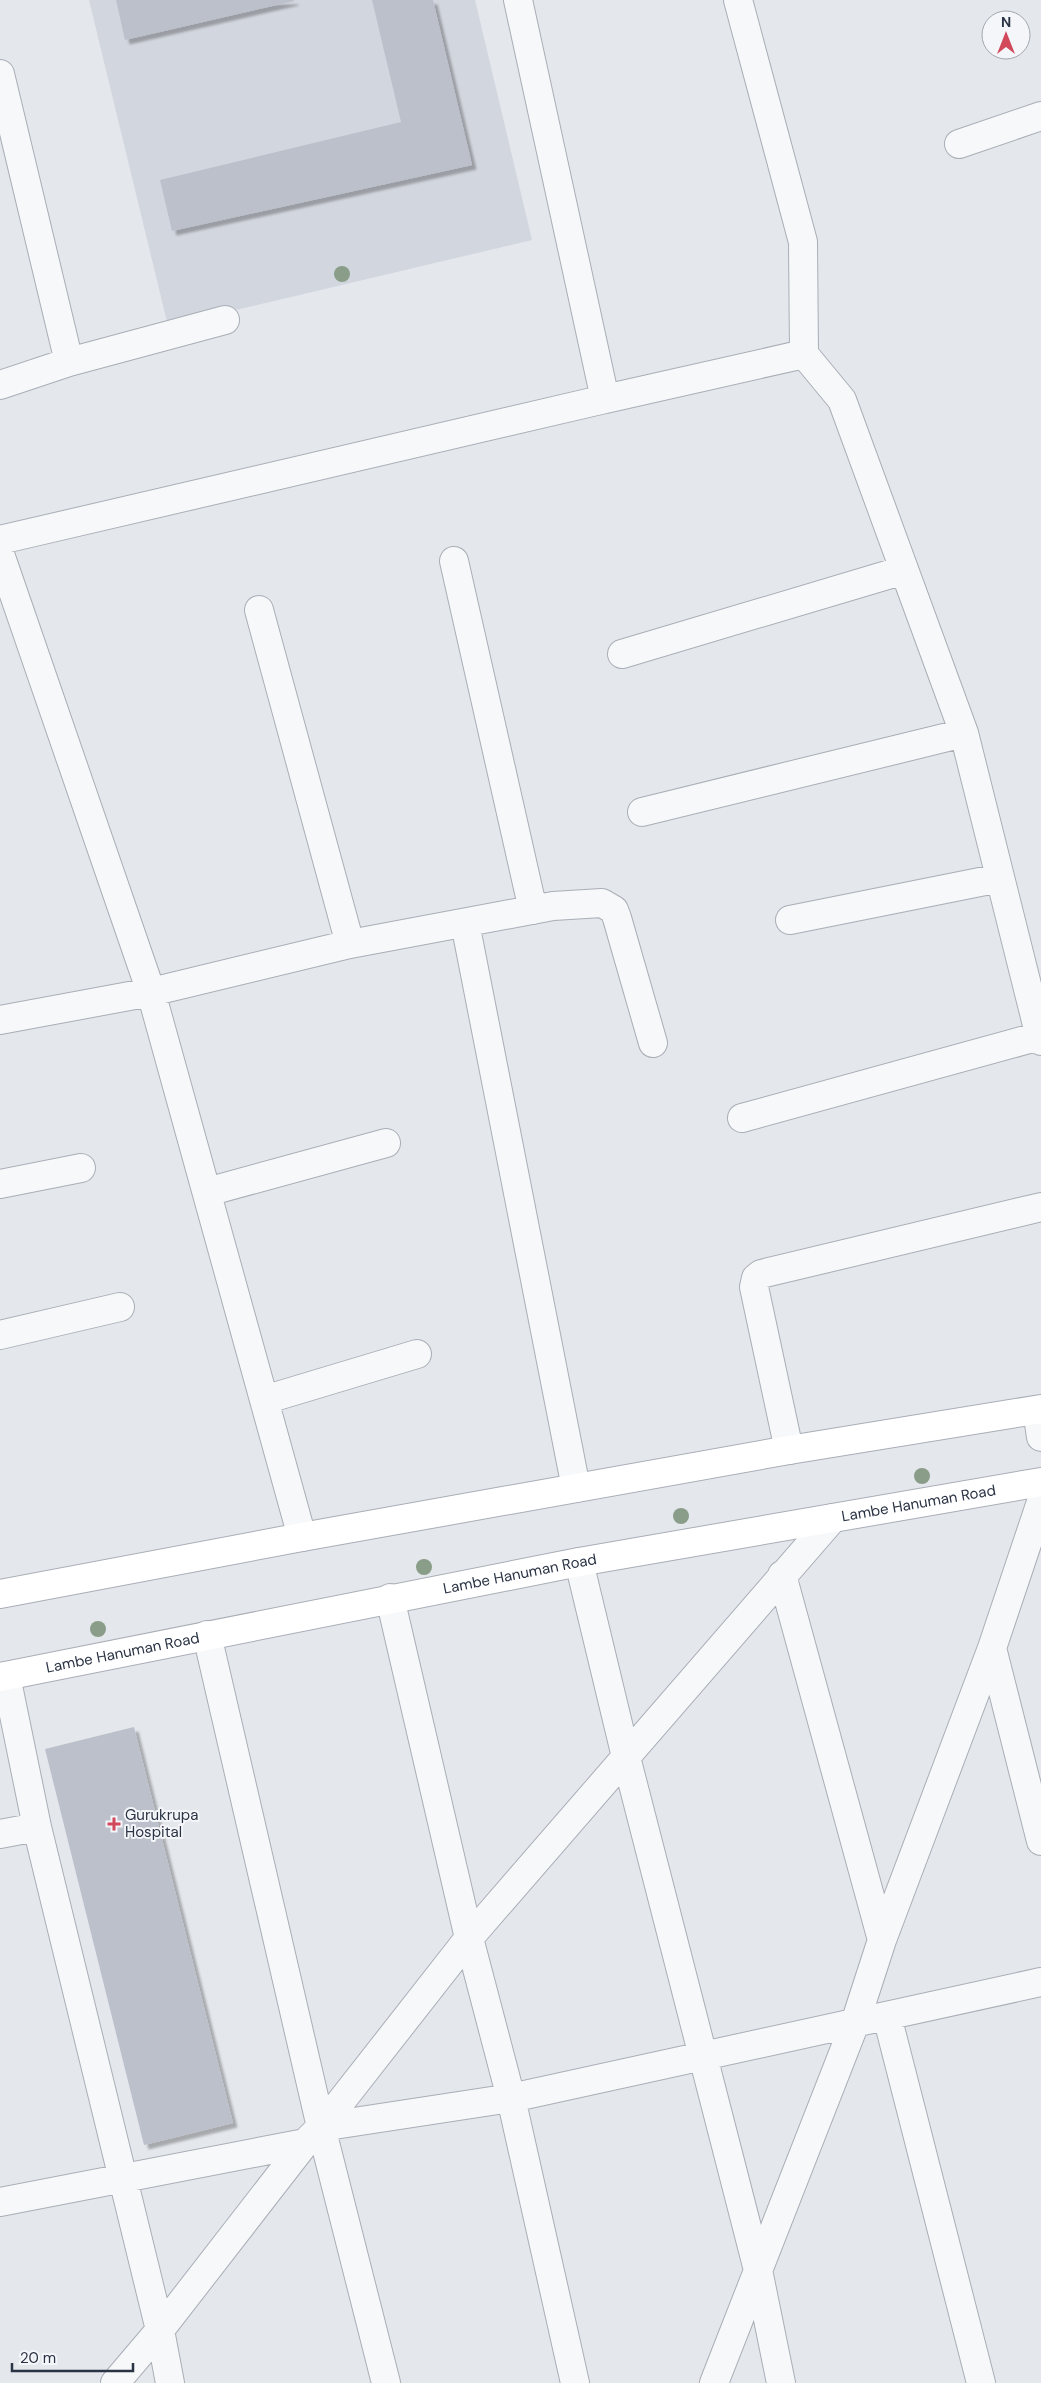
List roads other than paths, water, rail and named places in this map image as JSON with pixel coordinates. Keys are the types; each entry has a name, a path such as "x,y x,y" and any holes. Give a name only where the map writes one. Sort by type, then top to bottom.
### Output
{"main road":[{"path":"0,1594 302,1537 789,1450 1039,1409"},
{"name":"Lambe Hanuman Road","path":"3,1677 390,1598 579,1562 1041,1482"}],"street":[{"path":"518,0 605,399"},
{"path":"738,0 802,237 804,354 842,400 964,733 1040,1039 742,1118"},
{"path":"0,74 69,362"},
{"path":"959,144 1041,116"},
{"path":"0,385 69,362 225,320"},
{"path":"0,540 804,354"},
{"path":"0,554 151,992 302,1537"},
{"path":"454,561 533,910"},
{"path":"622,654 904,570"},
{"path":"259,610 350,944"},
{"path":"642,812 964,733"},
{"path":"790,920 1000,878"},
{"path":"0,1020 151,992 350,944 553,906 602,903 614,910 653,1044"},
{"path":"465,923 576,1488"},
{"path":"207,1192 386,1143"},
{"path":"0,1184 81,1168"},
{"path":"789,1450 754,1286 756,1278 761,1274 1041,1208"},
{"path":"0,1335 120,1307"},
{"path":"264,1400 417,1354"},
{"path":"1039,1409 1041,1437"},
{"path":"714,2383 855,2023 882,1940 992,1648 1041,1502"},
{"path":"115,2383 160,2330 469,1938 833,1518"},
{"path":"579,1562 626,1757 758,2270 781,2383"},
{"path":"782,1575 882,1940"},
{"path":"390,1598 469,1938 511,2098 575,2383"},
{"path":"207,1635 313,2135 386,2383"},
{"path":"992,1648 1041,1841"},
{"path":"3,1677 37,1827 160,2330 170,2383"},
{"path":"0,1834 37,1827"},
{"path":"0,2202 122,2179 313,2135 511,2098 1041,1982"},
{"path":"887,2016 981,2383"}],"place":[{"name":"Gurukrupa Hospital","path":"114,1824"}]}
